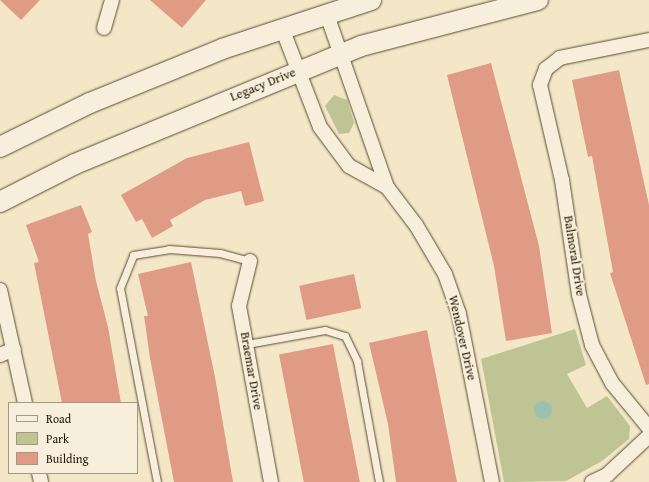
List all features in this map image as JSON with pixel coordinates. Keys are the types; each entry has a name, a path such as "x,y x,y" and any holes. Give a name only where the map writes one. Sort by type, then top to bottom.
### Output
{"main road":[{"path":"0,147 90,103 282,28 326,12 371,0"},
{"name":"Legacy Drive","path":"0,202 75,164 340,54 538,0"}],"street":[{"path":"104,28 112,0"},
{"name":"Wendover Drive","path":"326,12 387,187 416,225 445,274 460,314 492,482"},
{"name":"Wendover Drive","path":"282,28 324,133 349,166 387,187"},
{"name":"Balmoral Drive","path":"649,40 560,58 546,69 540,85 544,116 562,180 579,295 592,345 612,383 649,428"},
{"name":"Braemar Drive","path":"250,261 239,306 271,482"},
{"path":"0,290 25,402"},
{"path":"0,355 14,349"},
{"path":"592,482 607,475 649,436"}],"lane":[{"path":"157,482 120,288 133,255 169,249 220,253 250,261"},
{"path":"246,344 325,330 345,336 357,361 379,482"}],"green space":[{"path":"334,95 347,100 354,123 349,133 339,134 325,106"},
{"path":"575,329 586,365 567,374 587,408 607,396 630,426 629,439 602,461 566,481 504,482 481,359"}],"shaded area":[{"path":"543,401 549,404 552,410 549,416 543,419 537,416 534,410 537,404"}],"building":[{"path":"0,0 40,0 21,20"},
{"path":"150,0 206,0 182,28"},
{"path":"491,63 539,246 552,333 506,341 494,266 447,75"},
{"path":"619,70 649,205 649,384 646,385 610,273 613,272 592,156 588,157 572,80"},
{"path":"249,142 264,201 245,206 241,191 205,200 170,220 173,226 152,238 142,219 136,222 121,195 187,158"},
{"path":"81,205 92,232 88,234 96,281 108,327 121,402 62,402 34,263 39,262 26,225"},
{"path":"191,262 215,377 233,482 174,482 150,358 144,316 148,316 138,274"},
{"path":"354,274 361,308 307,320 299,286"},
{"path":"427,330 457,482 396,482 388,424 369,343"},
{"path":"333,344 360,482 304,482 279,354"}]}
